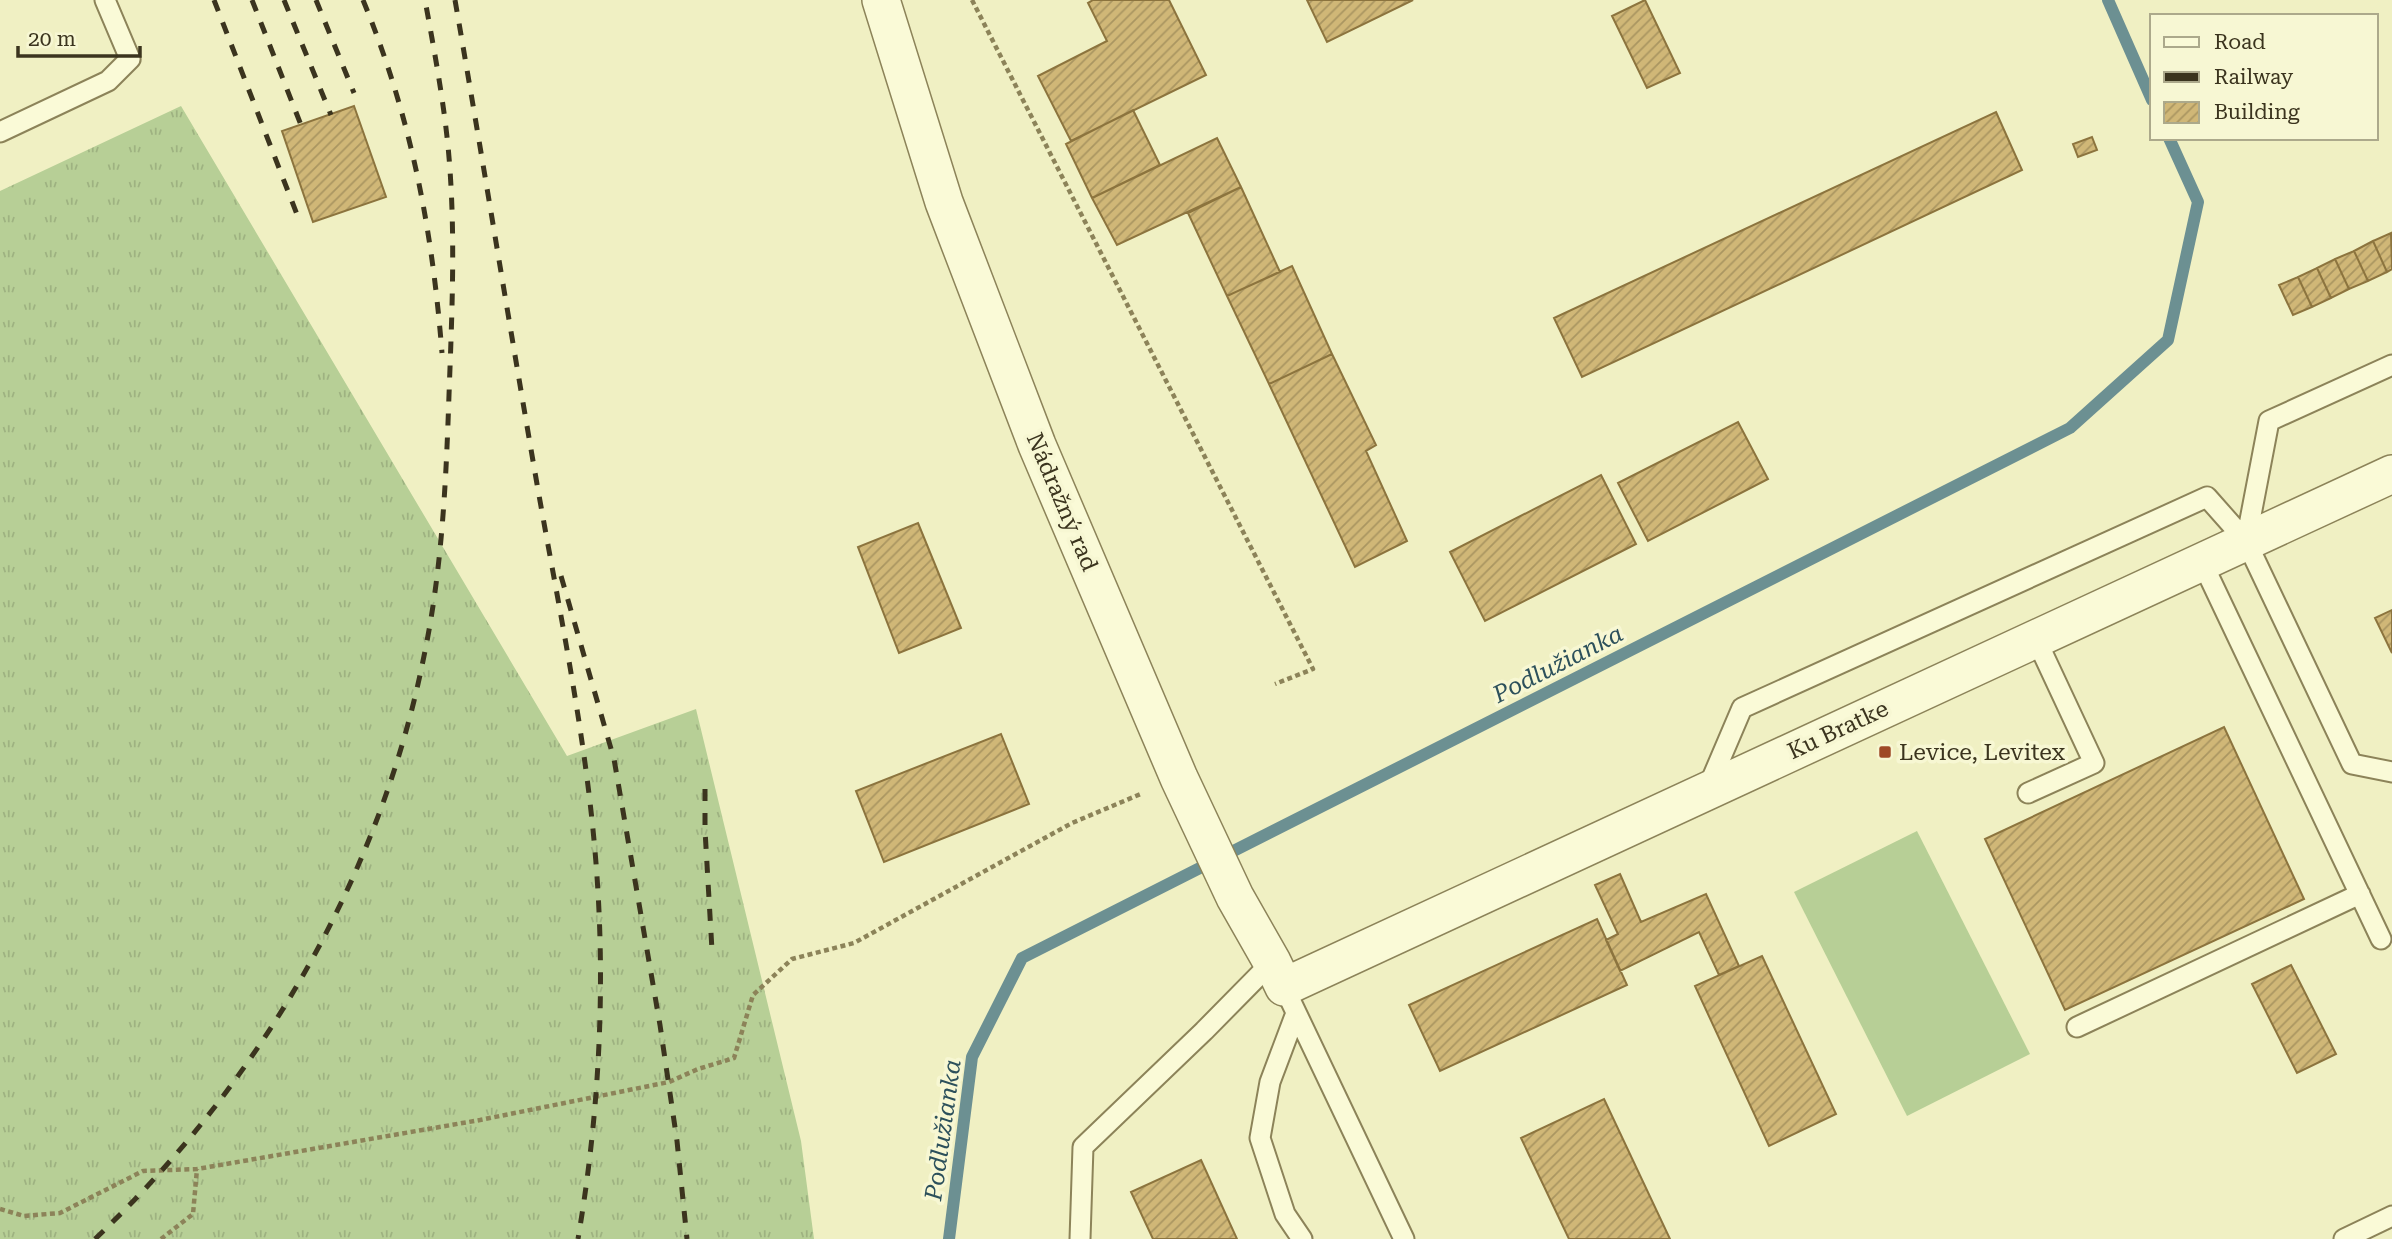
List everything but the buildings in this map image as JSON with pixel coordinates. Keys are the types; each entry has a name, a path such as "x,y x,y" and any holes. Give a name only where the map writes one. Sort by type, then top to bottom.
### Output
{"street":[{"name":"Nádražný rad","path":"881,0 948,214 1037,445 1179,778 1235,897 1284,987"},
{"name":"Ku Bratke","path":"1284,987 2392,474"}],"lane":[{"path":"0,132 108,81 130,59 105,0"},
{"path":"2246,541 2269,421 2392,365"},
{"path":"1707,791 1742,708 2207,497 2246,541 2352,764 2392,772"},
{"path":"2202,562 2381,939"},
{"path":"2028,793 2094,763 2036,639"},
{"path":"2077,1027 2360,894"},
{"path":"1080,1239 1083,1147 1204,1031 1284,987"},
{"path":"1284,987 1260,1138 1285,1214 1302,1239"},
{"path":"1284,987 1404,1239"},
{"path":"2344,1239 2392,1216"}],"path":[{"path":"972,0 1313,669 1275,684"},
{"path":"0,1209 24,1216 60,1213 143,1171 197,1169 480,1120 656,1085 734,1058 753,995 792,959 854,943 1072,823 1179,778"},
{"path":"161,1239 193,1214 197,1169"}],"green space":[{"path":"181,106 567,756 696,709 801,1141 814,1239 0,1239 0,191"},
{"path":"1917,831 2030,1054 1907,1116 1794,892"}],"waterway":[{"name":"Podlužianka","path":"2108,0 2150,95"},
{"name":"Podlužianka","path":"949,1239 972,1057 1022,958 2070,428 2168,340 2198,202 2170,140"}],"railway":[{"path":"214,0 298,217"},
{"path":"252,0 301,125"},
{"path":"284,0 331,115"},
{"path":"316,0 354,93"},
{"path":"363,0 394,87 417,173 432,261 442,353"},
{"path":"95,1239 154,1179 209,1114 260,1045 304,973 344,897 377,819 404,738 424,656 439,559 451,333 453,239 448,146 425,0"},
{"path":"455,0 571,673 586,768 596,863 600,957 599,1052 591,1146 578,1239"},
{"path":"561,576 614,759 660,1025 677,1141 687,1239"},
{"path":"705,789 712,950"}],"place":[{"name":"Levice, Levitex","path":"1885,752"}]}
